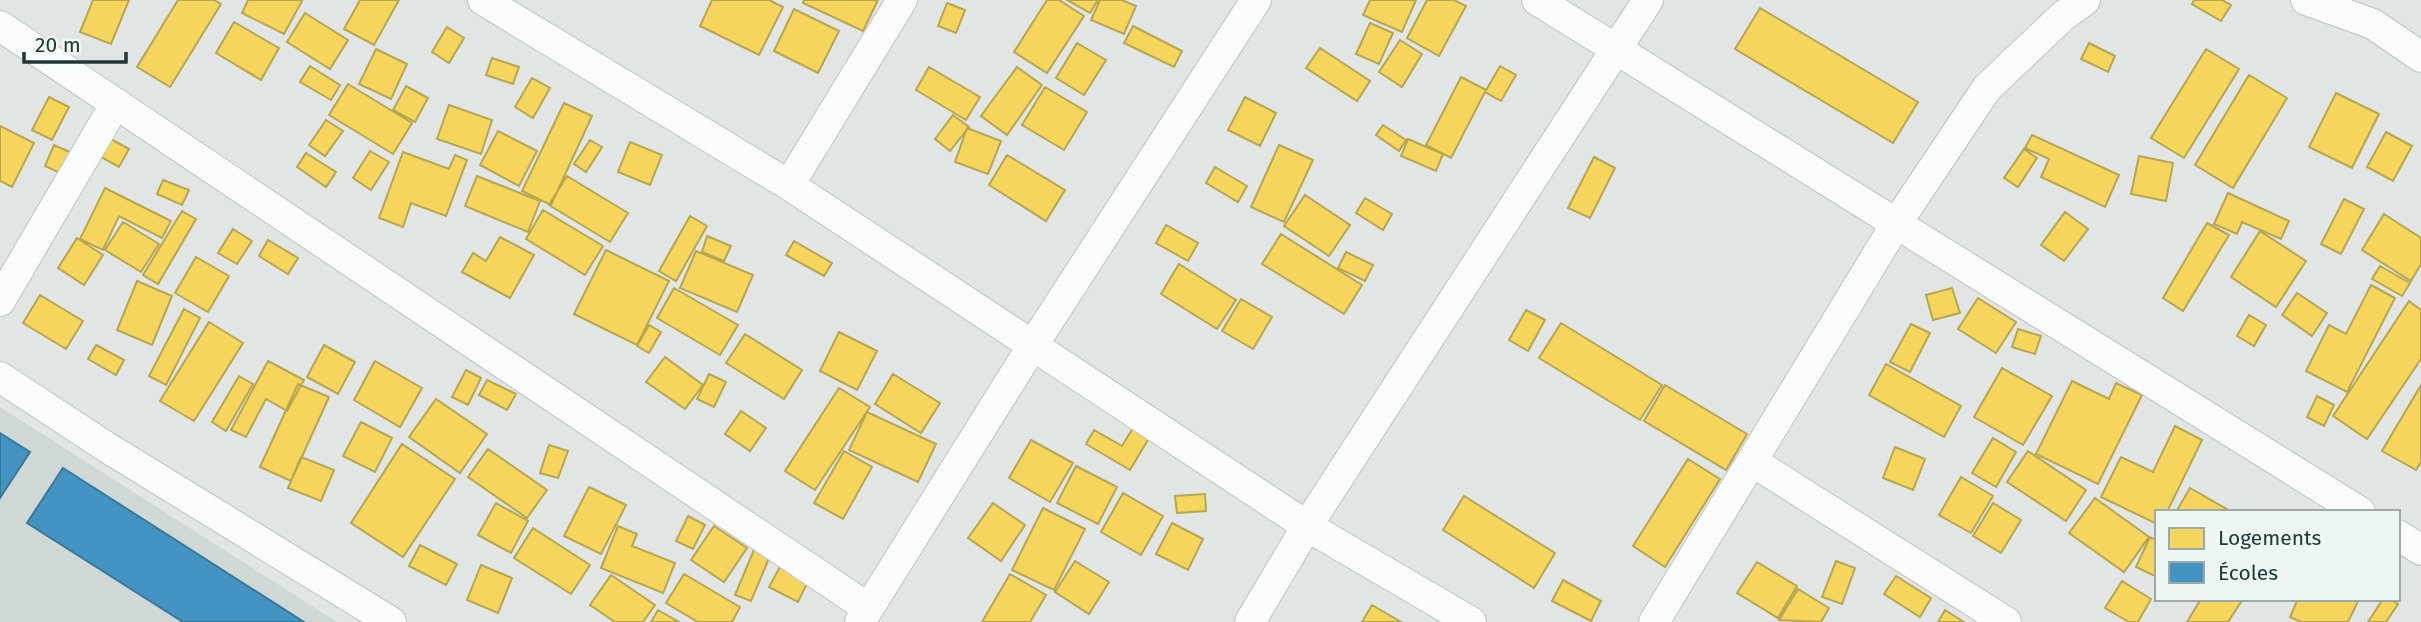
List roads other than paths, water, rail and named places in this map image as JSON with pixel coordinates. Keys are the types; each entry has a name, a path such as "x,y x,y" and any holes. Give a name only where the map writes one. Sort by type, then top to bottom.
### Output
{"street":[{"path":"483,0 789,186 1307,526 1471,622"},
{"path":"789,186 902,0"},
{"path":"0,26 864,615 1033,345 1256,0"},
{"path":"1537,0 2357,510"},
{"path":"1250,622 1307,526 1648,0"},
{"path":"1654,622 1896,225 1987,89 2063,16 2085,0"},
{"path":"2306,0 2373,24 2421,57"},
{"path":"0,301 116,103"},
{"path":"0,377 108,448 391,622"},
{"path":"1752,462 2006,622"},
{"path":"2400,537 2421,550"}]}
